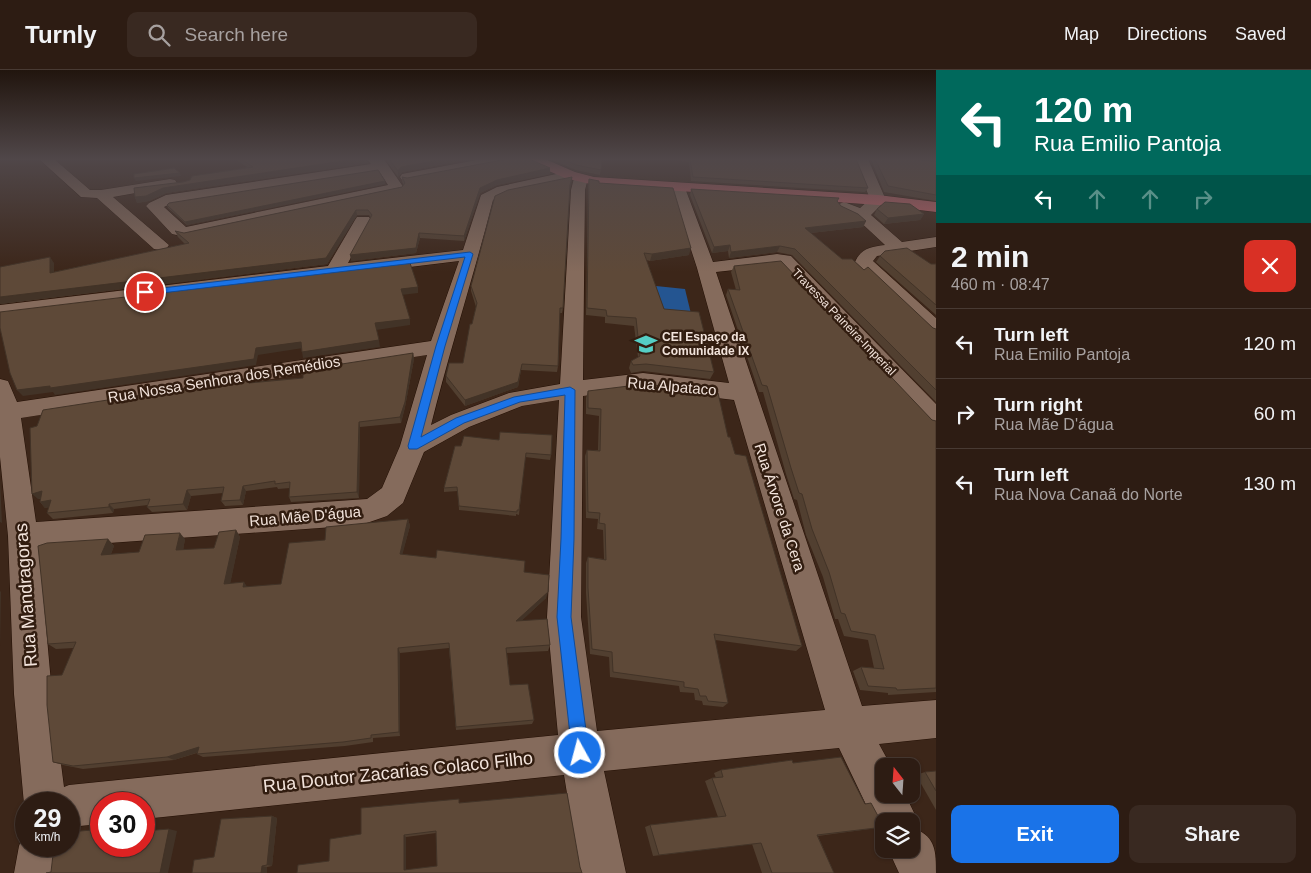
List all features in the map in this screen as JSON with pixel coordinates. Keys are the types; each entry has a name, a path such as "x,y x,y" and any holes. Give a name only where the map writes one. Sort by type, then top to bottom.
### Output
{"main road":[{"path":"819,196 878,200 936,207"}],"street":[{"path":"97,196 160,245"},
{"path":"186,196 166,200 154,206 178,230 186,232 358,196"},
{"name":"Rua Mãe D'água","path":"23,536 361,513 376,508 393,495 413,446 440,346 470,254 480,216 488,196"},
{"path":"578,196 564,617 580,753 604,873"},
{"name":"Rua Árvore da Cera","path":"681,196 706,268 850,728 892,813"},
{"path":"862,215 878,200 877,196"},
{"path":"844,207 862,215 897,247"},
{"path":"335,270 363,220"},
{"path":"934,241 872,252 866,257 864,262 936,329"},
{"path":"6,310 470,254"},
{"name":"Travessa Paineira-Imperial","path":"706,268 784,260 936,419"},
{"name":"Rua Nossa Senhora dos Remédios","path":"4,400 440,346"},
{"name":"Rua Alpataco","path":"413,446 460,421 518,399 618,382 643,381 744,393"},
{"name":"Rua Mandragoras","path":"4,400 23,536 33,694 44,792"},
{"name":"Rua Doutor Zacarias Colaco Filho","path":"80,805 580,753 936,720"},
{"path":"37,873 39,857"},
{"path":"915,858 923,873"}],"water":[{"path":"656,286 685,289 692,318 661,315"}],"building":[{"path":"210,196 310,196 185,222 167,205 169,203"},
{"path":"357,196 477,196 464,236 419,233 416,248 350,255 372,215 368,210 356,210 326,258 0,297 0,267 50,257 50,273 189,243 175,231 184,233"},
{"path":"495,196 569,196 563,308 560,308 558,366 522,364 518,382 465,400 446,376 449,363 463,363 470,324 472,324 477,303 471,286"},
{"path":"589,196 676,196 691,248 652,254 644,253 664,309 699,312 714,372 646,364 633,365 631,361 640,356 636,318 607,316 606,310 587,308"},
{"path":"694,196 839,198 837,201 841,206 858,214 866,221 805,228 842,259 852,259 864,270 868,267 936,329 936,390 795,249 780,246 731,252 730,245 714,247"},
{"path":"885,202 910,204 924,214 888,218 877,209"},
{"path":"907,248 931,264 936,264 936,305 880,256 885,251"},
{"path":"781,261 932,420 936,421 936,688 897,690 896,688 868,686 861,667 884,669 875,635 851,631 845,614 841,613 802,494 799,493 767,386 762,385 728,289 740,290 734,266"},
{"path":"410,263 418,287 401,289 410,319 375,323 379,340 302,352 301,342 256,348 254,359 50,388 50,386 17,390 10,373 0,328 0,312"},
{"path":"413,353 405,402 400,417 359,422 357,492 289,497 290,482 275,484 275,481 243,486 240,500 221,501 224,487 187,490 183,504 147,507 150,499 109,504 109,507 47,513 51,500 40,502 42,491 32,494 30,428 37,426 43,410 250,378 249,383 303,378 303,370"},
{"path":"645,384 718,393 728,437 730,437 735,454 746,456 802,646 714,634 728,703 708,701 706,696 700,696 698,689 684,687 684,682 613,672 612,652 592,649 588,557 606,560 605,524 599,523 600,513 588,512 587,450 600,451 601,409 588,408 588,391"},
{"path":"500,432 552,435 551,455 526,453 519,510 517,512 459,506 457,487 444,488 455,446 461,446 464,436 499,440"},
{"path":"408,519 400,554 436,558 437,550 525,561 524,572 549,575 548,592 516,621 547,619 550,645 506,648 510,685 528,684 534,720 456,727 449,643 398,648 399,732 371,735 371,738 343,742 197,754 199,747 167,757 73,766 53,762 47,705 47,676 62,675 76,642 48,644 38,546 47,543 108,539 101,555 139,552 145,535 180,533 176,550 214,548 219,532 236,530 224,584 244,582 243,587 281,584 289,543 325,540 326,527"},
{"path":"841,757 865,804 871,803 876,813 875,828 817,835 834,873 772,873 761,843 659,855 650,825 726,816 712,778 723,777 721,770 792,760 793,763"},
{"path":"936,771 936,791 925,772"},
{"path":"567,793 582,873 297,873 298,865 329,861 330,839 361,834 361,808 459,799 459,803","holes":["436,831 437,866 404,870 404,835"]},
{"path":"272,816 267,865 262,866 261,873 192,873 194,860 214,857 221,819"},
{"path":"169,829 160,873 46,873 51,872 53,857 80,857 80,831 90,830 90,857 155,857 155,830"}],"place":[{"name":"CEI Espaço da Comunidade IX","path":"646,344"}],"route":[{"path":"145,292 470,254 440,346 413,446 460,421 518,399 570,390 568,539 564,617 580,753"}]}
